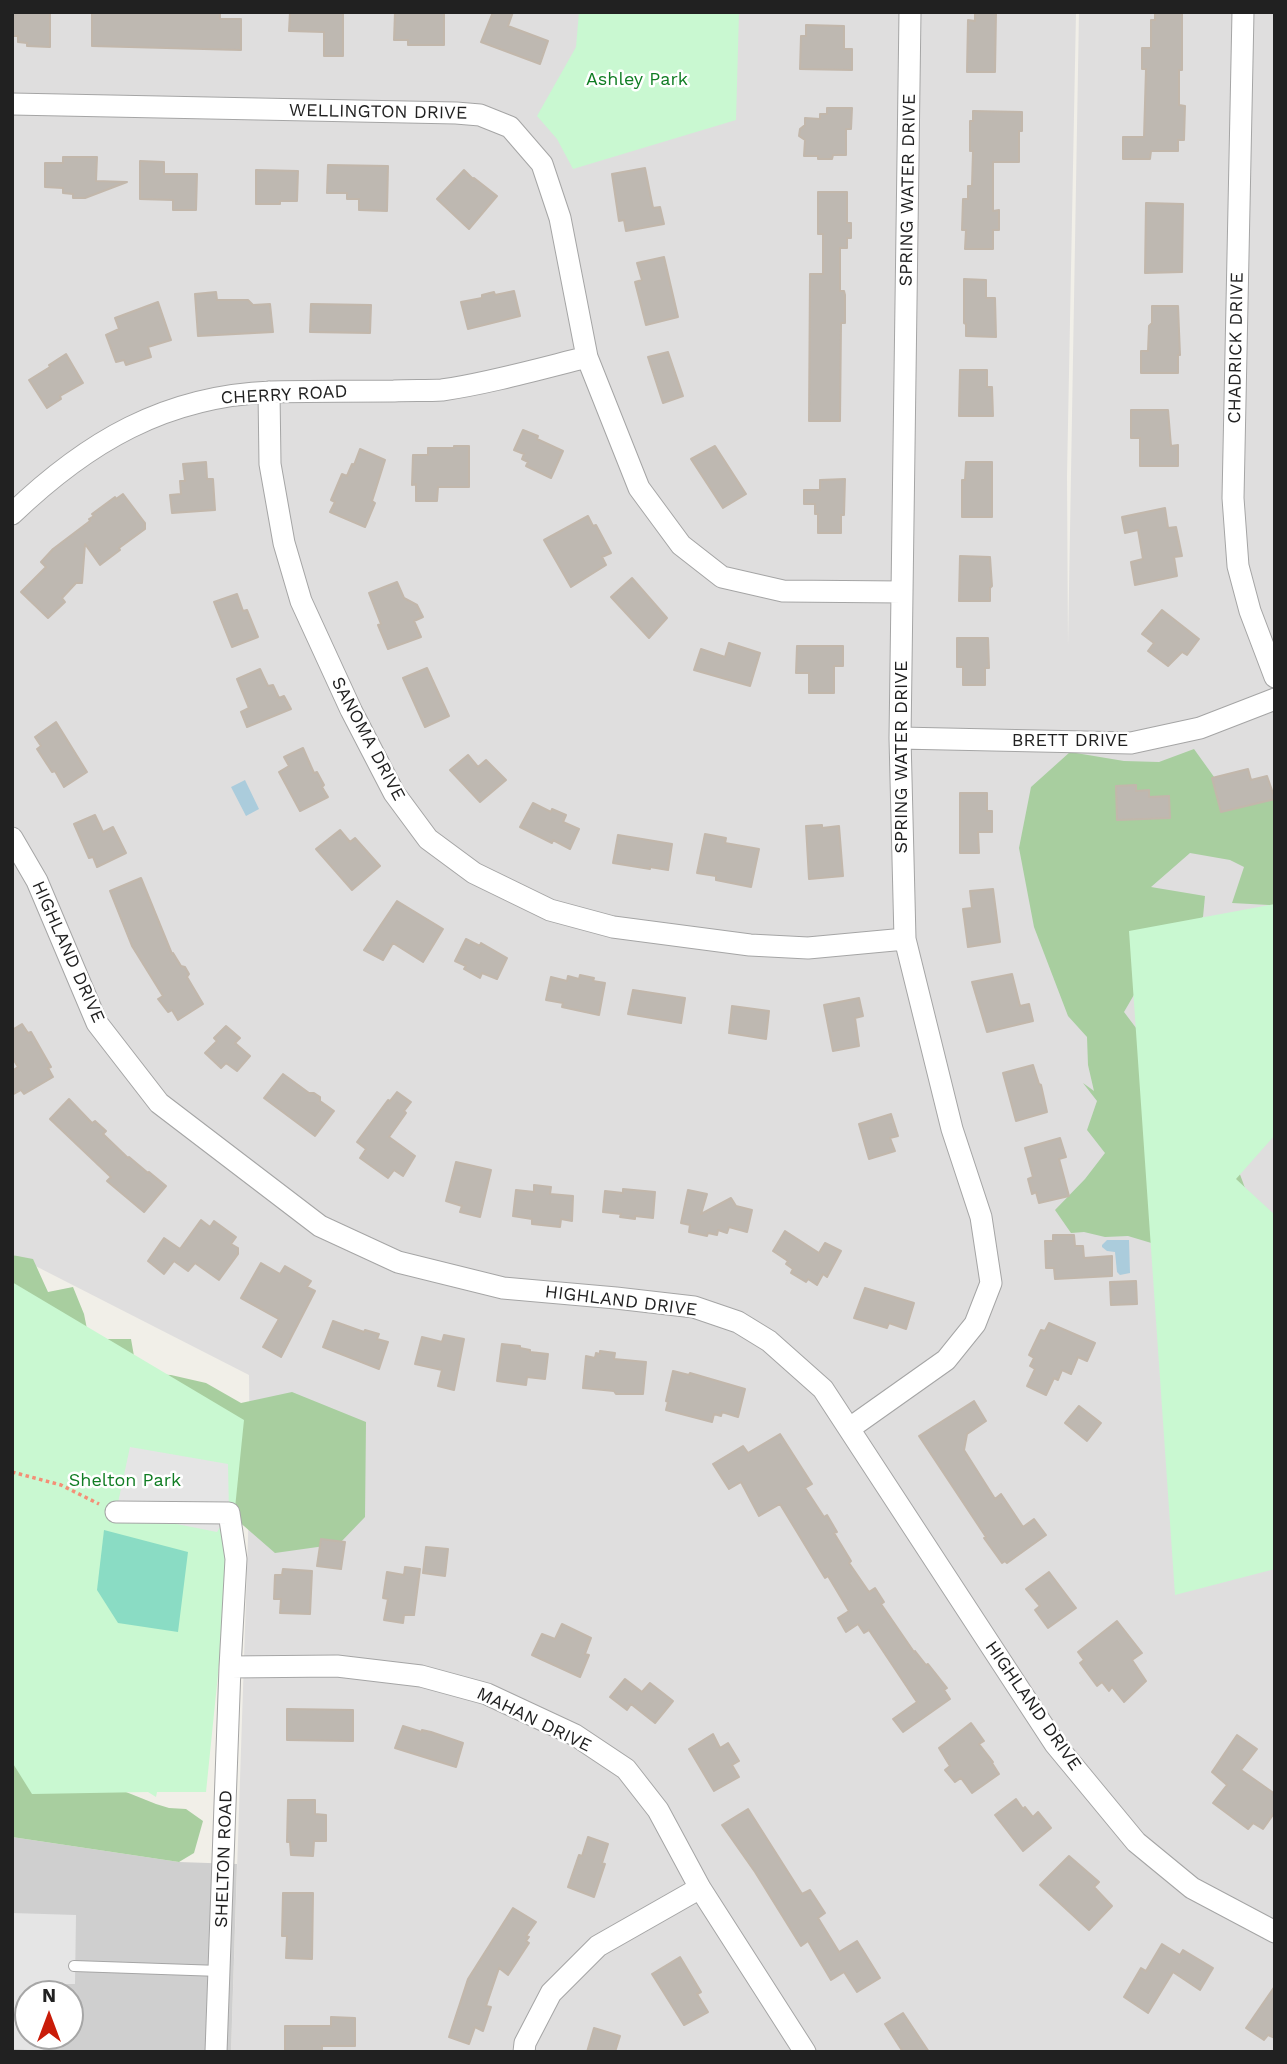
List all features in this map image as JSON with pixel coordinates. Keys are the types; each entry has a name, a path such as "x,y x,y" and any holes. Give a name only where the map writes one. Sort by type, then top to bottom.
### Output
{"street":[{"name":"SPRING WATER DRIVE","path":"850,1428 946,1360 975,1324 991,1283 981,1217 952,1129 905,939 900,738 910,12"},
{"name":"CHADRICK DRIVE","path":"1243,12 1233,498 1238,566 1250,611 1275,677"},
{"name":"WELLINGTON DRIVE","path":"12,103 456,113 480,115 510,127 542,164 560,218 587,356 639,488 681,545 722,577 783,591 902,592"},
{"name":"CHERRY ROAD","path":"12,514 43,485 113,436 158,414 196,402 232,395 269,393 441,390 587,356"},
{"name":"SANOMA DRIVE","path":"269,393 270,464 284,542 301,601 351,710 394,793 428,839 474,873 550,910 613,928 750,945 808,948 905,939"},
{"name":"BRETT DRIVE","path":"900,738 1131,743 1200,728 1275,699"},
{"name":"HIGHLAND DRIVE","path":"12,838 37,881 97,1023 159,1103 320,1226 398,1262 503,1288 694,1307 738,1322 769,1341 823,1389 1055,1744 1136,1842 1192,1888 1275,1932"},
{"name":"SHELTON ROAD","path":"116,1512 229,1513 236,1559 216,2052"},
{"name":"MAHAN DRIVE","path":"230,1667 337,1666 421,1676 487,1694 575,1735 626,1769 658,1810 700,1888 805,2052"},
{"path":"524,2052 525,2043 551,1993 598,1946 700,1888"}],"lane":[{"path":"74,1966 220,1971"}],"path":[{"path":"12,1472 61,1485 116,1512"}],"shaded area":[{"path":"12,12 1076,12 1067,476 1068,646 1079,12 1275,12 1275,2052 231,2052 250,1477 249,1375 12,1254"},
{"path":"130,1447 228,1464 229,1513 217,1532 116,1512"},
{"path":"12,1837 179,1862 237,1864 231,2052 12,2052"},
{"path":"12,1913 76,1915 75,1980 14,1980 12,2049"}],"green space":[{"name":"Ashley Park","path":"579,12 739,12 736,120 573,169 557,139 537,116 576,47"},
{"path":"1194,749 1227,795 1264,791 1275,796 1275,919 1269,905 1232,903 1244,867 1230,860 1190,853 1151,887 1205,896 1203,917 1160,950 1124,1012 1234,1158 1253,1210 1275,1215 1275,1359 1158,1245 1128,1236 1105,1237 1084,1232 1071,1233 1055,1210 1085,1179 1105,1153 1087,1130 1097,1101 1083,1083 1094,1091 1088,1065 1087,1037 1068,1016 1034,927 1019,848 1031,787 1070,752 1124,761 1159,762"},
{"path":"1275,904 1275,1135 1236,1179 1275,1215 1275,1569 1175,1595 1129,931"},
{"path":"12,1255 33,1259 48,1292 73,1287 84,1314 89,1339 131,1339 137,1373 171,1375 206,1383 241,1403 292,1392 366,1422 365,1517 339,1544 275,1553 229,1513 12,1356"},
{"name":"Shelton Park","path":"12,1282 244,1420 206,1792 157,1792 156,1797 148,1792 32,1794 12,1762"},
{"path":"104,1530 188,1552 178,1632 118,1623 97,1590"},
{"path":"12,1691 121,1790 169,1808 186,1809 203,1821 194,1853 179,1862 12,1837"}],"water":[{"path":"245,780 259,809 246,816 231,787"},
{"path":"1107,1240 1129,1240 1130,1273 1120,1275 1117,1272 1115,1252 1102,1247"}],"building":[{"path":"12,12 50,12 50,47 27,46 27,43 18,42 18,36 12,36"},
{"path":"92,12 220,12 220,19 241,19 241,50 92,46"},
{"path":"290,12 343,12 343,56 324,56 324,32 289,31"},
{"path":"395,12 444,12 444,45 408,45 408,40 394,40"},
{"path":"493,12 513,12 508,26 548,41 540,64 481,42"},
{"path":"975,12 996,12 995,72 967,72 968,20 975,21"},
{"path":"1155,12 1182,12 1179,105 1185,106 1184,140 1178,140 1178,151 1151,151 1150,159 1123,159 1123,137 1144,137 1146,69 1142,69 1142,48 1151,48 1151,20 1155,20"},
{"path":"806,25 844,26 844,49 852,49 852,70 800,69 801,36 806,36"},
{"path":"827,108 852,108 851,129 846,129 846,155 833,155 832,159 804,156 805,140 799,136 800,129 805,125 805,118 820,119 820,114 827,114"},
{"path":"973,111 1022,112 1019,162 993,162 993,211 999,210 999,230 993,230 993,249 965,249 966,230 962,230 963,199 968,199 968,186 972,186 970,121 973,121"},
{"path":"63,157 97,157 96,181 127,182 85,198 73,198 73,194 63,193 63,188 45,187 45,163 63,163"},
{"path":"140,161 164,162 164,174 197,174 196,210 173,210 173,200 140,199"},
{"path":"328,165 388,166 387,211 359,210 359,199 347,199 347,193 327,193"},
{"path":"645,168 653,208 660,207 664,224 626,231 624,220 619,221 612,174"},
{"path":"256,170 298,171 297,201 256,204"},
{"path":"464,170 497,196 469,229 437,199"},
{"path":"818,192 847,192 847,223 851,223 851,238 847,238 847,248 840,248 840,291 844,291 845,295 845,323 841,323 840,421 809,421 810,274 823,274 823,234 818,234"},
{"path":"1146,203 1183,204 1182,272 1145,273"},
{"path":"664,257 678,317 646,325 635,282 642,280 637,263"},
{"path":"964,279 986,280 986,298 995,298 996,337 966,336"},
{"path":"514,291 520,316 468,329 461,302 482,298 482,295 494,292 495,295"},
{"path":"216,292 217,300 248,300 253,305 270,304 273,332 198,336 195,294"},
{"path":"158,302 171,340 148,347 151,357 126,365 124,360 116,362 106,335 119,329 115,318"},
{"path":"311,304 371,305 370,333 310,332"},
{"path":"1152,306 1178,306 1178,373 1141,373 1141,351 1148,351"},
{"path":"668,352 683,396 663,403 648,357"},
{"path":"66,354 83,383 60,396 61,399 47,408 29,380"},
{"path":"960,370 987,370 987,387 992,387 993,416 959,416"},
{"path":"1131,410 1168,410 1171,446 1178,445 1178,466 1140,466 1140,438 1131,438"},
{"path":"523,430 563,451 551,478 526,466 528,462 522,459 524,454 514,450"},
{"path":"469,446 469,487 438,487 437,501 416,501 416,484 412,485 413,455 428,455 428,448"},
{"path":"715,446 746,494 723,508 691,459"},
{"path":"360,449 385,460 372,501 375,503 365,527 330,512 335,502 331,500 342,474 347,476"},
{"path":"206,462 207,479 213,479 215,510 172,513 170,495 181,494 180,481 185,481 183,464"},
{"path":"966,462 992,462 992,517 962,517 962,480 965,480"},
{"path":"845,479 841,533 818,533 815,504 804,504 804,490 820,490 820,480"},
{"path":"123,494 145,523 145,529 100,565 85,544 82,583 76,583 62,598 65,602 48,618 21,592 46,567 41,562 53,549 90,521 94,516 92,514"},
{"path":"1165,508 1168,528 1176,527 1182,556 1174,557 1177,576 1135,585 1131,562 1143,559 1138,530 1125,533 1122,517"},
{"path":"588,516 611,553 602,557 606,565 571,587 544,540"},
{"path":"960,556 990,557 990,601 959,601"},
{"path":"632,578 667,618 649,638 611,597"},
{"path":"397,582 404,598 417,605 423,617 414,621 421,637 388,649 369,593"},
{"path":"237,594 258,637 232,647 214,602"},
{"path":"1162,610 1199,639 1187,655 1182,652 1168,666 1148,651 1154,643 1142,634"},
{"path":"957,638 988,638 989,668 985,668 985,685 963,685 963,667 957,667"},
{"path":"729,643 760,653 750,686 694,670 701,649 725,657"},
{"path":"797,646 843,646 843,666 834,666 834,693 809,693 809,673 796,673"},
{"path":"427,668 449,716 425,727 403,678"},
{"path":"260,669 268,686 273,685 279,698 284,696 291,709 247,727 241,712 249,708 237,679"},
{"path":"56,722 87,772 64,787 37,749 41,746 35,737"},
{"path":"303,748 328,797 300,811 279,772 289,766 284,757"},
{"path":"468,755 478,767 486,760 506,780 480,802 450,770"},
{"path":"1248,769 1251,780 1267,776 1275,799 1221,812 1212,778"},
{"path":"1136,785 1136,791 1149,790 1149,797 1169,796 1170,818 1117,820 1116,786"},
{"path":"960,793 987,793 987,811 992,811 992,832 978,832 979,853 960,853"},
{"path":"533,803 551,812 552,809 566,815 563,822 579,829 570,849 520,827"},
{"path":"95,815 103,832 113,827 126,853 97,867 93,857 89,858 74,824"},
{"path":"822,825 822,828 839,826 843,876 809,879 806,826"},
{"path":"340,830 350,842 355,838 380,866 352,890 316,849"},
{"path":"705,834 726,838 725,843 759,849 751,887 697,873"},
{"path":"618,835 672,844 668,870 613,863"},
{"path":"141,878 172,954 181,966 185,967 189,974 187,977 203,1004 178,1020 172,1010 168,1012 158,999 163,996 132,946 110,891"},
{"path":"993,889 1000,942 968,947 963,909 972,908 970,891"},
{"path":"397,901 443,929 423,962 393,943 383,960 364,950"},
{"path":"466,939 480,946 481,943 507,958 497,979 482,973 480,978 455,961"},
{"path":"1012,974 1020,1006 1029,1004 1033,1021 987,1032 972,982"},
{"path":"580,975 605,983 599,1015 562,1007 563,1003 546,1000 551,977 567,981 568,976 579,979"},
{"path":"633,990 685,998 681,1023 628,1014"},
{"path":"859,998 863,1016 855,1018 859,1046 833,1051 824,1005"},
{"path":"732,1006 769,1011 766,1039 729,1033"},
{"path":"22,1024 28,1033 31,1032 51,1067 48,1068 53,1077 24,1094 21,1090 12,1095 12,1071 18,1067 12,1057 12,1030"},
{"path":"226,1026 240,1038 235,1043 250,1056 237,1071 226,1063 221,1068 205,1053 217,1041 214,1038"},
{"path":"1033,1065 1047,1112 1016,1121 1003,1073"},
{"path":"283,1074 309,1093 320,1097 320,1101 334,1111 315,1136 264,1098"},
{"path":"397,1092 411,1102 389,1137 415,1156 403,1176 394,1170 388,1178 360,1158 366,1149 357,1142"},
{"path":"69,1099 92,1123 95,1121 106,1131 103,1134 128,1158 166,1186 144,1212 107,1181 111,1177 50,1119"},
{"path":"891,1114 898,1136 890,1138 895,1151 869,1159 859,1124"},
{"path":"1060,1138 1066,1157 1059,1159 1069,1196 1039,1203 1036,1192 1032,1194 1028,1179 1033,1177 1025,1148"},
{"path":"456,1162 491,1170 480,1217 460,1212 462,1206 446,1201"},
{"path":"534,1185 551,1187 550,1194 573,1196 572,1221 561,1219 560,1227 532,1224 532,1219 513,1216 516,1190 534,1192"},
{"path":"623,1189 655,1192 653,1218 635,1216 635,1219 603,1212 605,1191 623,1193"},
{"path":"688,1190 707,1194 701,1214 731,1198 736,1206 752,1210 747,1232 729,1227 727,1233 718,1230 717,1235 689,1232 690,1225 681,1223"},
{"path":"201,1220 210,1227 214,1221 236,1237 231,1244 238,1248 238,1254 219,1280 195,1263 188,1271 174,1261 164,1274 148,1261 164,1238 180,1249"},
{"path":"785,1231 819,1253 825,1243 841,1251 827,1277 823,1274 817,1285 791,1273 793,1269 786,1264 788,1261 773,1251"},
{"path":"1053,1235 1074,1235 1075,1246 1083,1246 1084,1258 1112,1256 1112,1276 1055,1279 1054,1268 1046,1268 1045,1241 1053,1241"},
{"path":"261,1263 280,1274 285,1266 311,1281 307,1287 315,1291 281,1357 263,1347 279,1319 241,1298"},
{"path":"1136,1281 1137,1304 1111,1305 1110,1282"},
{"path":"865,1288 914,1303 906,1329 889,1323 887,1328 854,1318"},
{"path":"333,1321 364,1332 365,1330 379,1334 377,1339 388,1342 379,1369 323,1347"},
{"path":"1049,1323 1095,1343 1087,1361 1078,1357 1071,1374 1062,1370 1058,1380 1054,1378 1046,1395 1027,1386 1035,1369 1030,1366 1034,1358 1029,1355 1041,1330 1045,1331"},
{"path":"444,1335 464,1339 454,1390 438,1386 442,1370 415,1364 422,1337 442,1342"},
{"path":"502,1344 548,1354 545,1379 527,1377 526,1385 497,1381"},
{"path":"600,1351 615,1353 614,1359 646,1362 643,1394 616,1394 614,1391 583,1388 586,1356 595,1358"},
{"path":"673,1371 689,1375 690,1373 745,1389 738,1417 722,1412 721,1416 714,1414 712,1422 666,1410"},
{"path":"974,1401 986,1421 967,1434 964,1450 995,1499 1001,1494 1023,1527 1034,1519 1046,1535 1007,1563 1002,1563 984,1538 986,1537 919,1436"},
{"path":"1079,1406 1101,1423 1087,1441 1065,1423"},
{"path":"780,1434 812,1484 805,1488 837,1532 834,1533 851,1561 849,1563 869,1592 875,1588 884,1602 881,1604 914,1652 928,1664 947,1688 944,1690 950,1699 903,1732 893,1719 917,1702 869,1630 864,1633 858,1624 846,1632 838,1618 849,1611 828,1576 825,1578 780,1504 759,1516 741,1482 729,1489 713,1464 743,1446 748,1453"},
{"path":"321,1539 345,1542 341,1569 317,1566"},
{"path":"426,1547 448,1549 445,1576 423,1573"},
{"path":"405,1567 420,1569 414,1615 404,1615 403,1623 384,1620 388,1599 383,1598 387,1572 404,1575"},
{"path":"283,1569 312,1571 310,1614 280,1613 281,1599 274,1599 275,1575 282,1575"},
{"path":"1049,1572 1076,1608 1048,1628 1035,1610 1040,1606 1026,1589"},
{"path":"1117,1621 1142,1653 1132,1660 1146,1681 1124,1702 1112,1687 1109,1691 1102,1682 1097,1686 1080,1663 1084,1660 1078,1652"},
{"path":"562,1624 591,1638 585,1654 589,1655 580,1677 532,1655 542,1634 555,1639"},
{"path":"625,1679 642,1692 650,1683 673,1701 655,1723 631,1704 627,1710 610,1697"},
{"path":"287,1709 353,1710 353,1741 287,1740"},
{"path":"971,1723 984,1741 979,1744 999,1774 972,1793 961,1778 955,1782 945,1770 950,1766 939,1748"},
{"path":"403,1726 463,1743 456,1767 395,1748"},
{"path":"713,1734 720,1748 728,1743 739,1761 732,1765 739,1777 714,1791 689,1749"},
{"path":"1237,1735 1257,1749 1241,1770 1275,1794 1275,1812 1263,1829 1253,1823 1248,1829 1213,1803 1227,1785 1212,1772"},
{"path":"1016,1799 1033,1817 1038,1812 1051,1828 1023,1851 995,1815"},
{"path":"288,1800 315,1800 315,1814 326,1815 326,1841 314,1841 313,1856 291,1855 290,1842 287,1842"},
{"path":"748,1809 802,1894 810,1890 825,1913 818,1918 839,1952 857,1941 880,1978 857,1992 844,1972 831,1980 808,1941 801,1946 722,1825"},
{"path":"588,1837 608,1844 602,1863 605,1864 594,1897 568,1887"},
{"path":"1069,1856 1099,1882 1094,1887 1112,1906 1089,1930 1040,1885"},
{"path":"283,1893 313,1893 312,1959 286,1958 287,1936 282,1936"},
{"path":"513,1908 536,1922 526,1936 529,1937 526,1941 529,1943 508,1975 499,1968 486,2006 491,2007 483,2031 475,2027 469,2044 449,2037 468,1979"},
{"path":"1162,1944 1180,1955 1183,1950 1213,1968 1200,1990 1173,1972 1148,2013 1124,1997 1141,1968 1146,1971"},
{"path":"680,1957 701,1992 697,1994 708,2012 684,2025 652,1974"},
{"path":"1275,1986 1275,2038 1268,2035 1264,2040 1246,2028"},
{"path":"903,2013 929,2052 903,2052 885,2024"},
{"path":"331,2017 355,2018 355,2046 322,2046 322,2052 285,2052 285,2026 331,2026"},
{"path":"594,2028 620,2036 615,2052 587,2052"}]}
